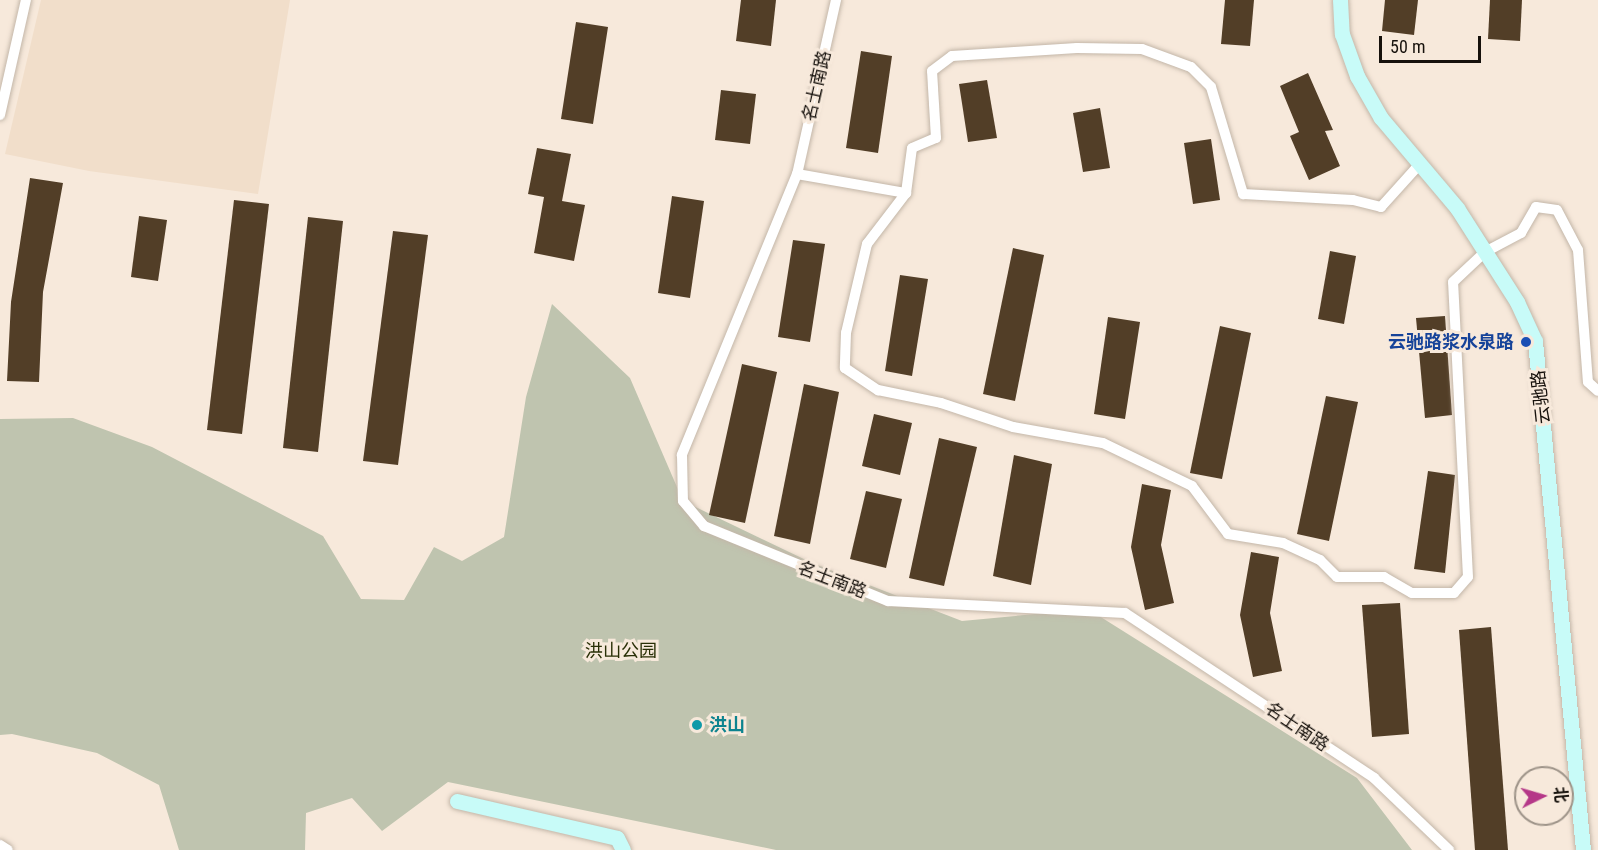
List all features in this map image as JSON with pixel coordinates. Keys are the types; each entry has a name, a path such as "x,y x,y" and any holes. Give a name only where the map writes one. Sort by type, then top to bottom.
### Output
{"street":[{"path":"0,115 26,0"},
{"name":"名士南路","path":"836,0 796,174 682,455 683,501 704,526 888,601 1125,613 1374,778 1449,850"},
{"name":"云驰路","path":"1340,0 1342,33 1357,76 1381,118 1457,208 1535,340 1583,850"},
{"path":"1419,165 1381,207 1353,200 1243,194 1211,87 1191,67 1142,49 984,52 952,57 932,71 936,138 912,148 906,193 867,244 846,333 845,368 878,390 941,403 1013,427 1103,443 1192,486 1228,534 1283,543 1320,560 1337,577 1384,577 1412,593 1454,593 1468,577 1459,352 1452,303 1453,282 1485,252 1521,233 1536,207 1557,210 1578,250 1588,382 1598,391"},
{"path":"796,174 906,193"},
{"path":"457,801 616,838 623,850"},
{"path":"0,845 8,850"}],"shaded area":[{"path":"41,0 290,0 258,194 89,171 5,154"}],"green space":[{"name":"洪山公园","path":"552,304 630,378 683,501 812,563 962,621 1088,609 1357,778 1412,850 776,850 448,782 382,831 352,798 306,813 305,850 179,850 159,785 97,753 12,734 0,735 0,419 73,418 152,447 323,536 361,599 404,600 434,547 462,561 504,537 526,397"}],"building":[{"path":"741,0 776,0 771,46 736,41"},
{"path":"1225,0 1254,0 1250,46 1221,44"},
{"path":"1385,0 1418,0 1414,35 1382,31"},
{"path":"1490,0 1522,0 1520,41 1488,39"},
{"path":"576,22 608,27 593,124 561,119"},
{"path":"861,51 892,56 878,153 846,148"},
{"path":"1308,73 1333,130 1325,131 1340,166 1309,180 1290,136 1299,132 1280,86"},
{"path":"987,80 997,138 968,142 959,84"},
{"path":"721,90 756,94 750,144 715,140"},
{"path":"1100,108 1110,168 1083,172 1073,113"},
{"path":"1211,139 1220,200 1193,204 1184,143"},
{"path":"537,148 571,154 562,201 585,205 574,261 534,253 544,197 528,194"},
{"path":"30,178 63,183 43,292 39,382 7,381 11,302"},
{"path":"672,196 704,201 690,298 658,293"},
{"path":"234,200 269,204 242,434 207,430"},
{"path":"139,216 167,220 158,281 131,277"},
{"path":"308,217 343,221 318,452 283,448"},
{"path":"393,231 428,235 398,465 363,461"},
{"path":"793,240 825,244 810,342 778,337"},
{"path":"1013,248 1044,255 1015,401 983,394"},
{"path":"1330,251 1356,256 1344,324 1318,319"},
{"path":"900,275 928,279 912,376 885,371"},
{"path":"1445,316 1452,415 1425,418 1416,318"},
{"path":"1108,317 1140,322 1125,419 1094,414"},
{"path":"1220,326 1251,333 1222,479 1190,473"},
{"path":"742,364 777,372 745,523 709,515"},
{"path":"804,384 839,392 810,544 774,536"},
{"path":"1326,396 1358,402 1329,541 1297,534"},
{"path":"874,414 912,423 900,475 862,466"},
{"path":"939,438 977,447 944,586 909,578"},
{"path":"1014,455 1052,464 1031,585 993,576"},
{"path":"1428,471 1455,475 1445,573 1414,569"},
{"path":"1142,484 1171,490 1161,545 1174,603 1145,610 1131,547"},
{"path":"866,491 902,499 886,568 850,559"},
{"path":"1251,552 1279,557 1270,613 1282,671 1253,677 1240,615"},
{"path":"1400,603 1409,734 1372,737 1362,605"},
{"path":"1491,627 1508,850 1475,850 1459,630"}],"place":[{"name":"云驰路浆水泉路","path":"1526,342"},
{"name":"洪山","path":"697,725"}]}
